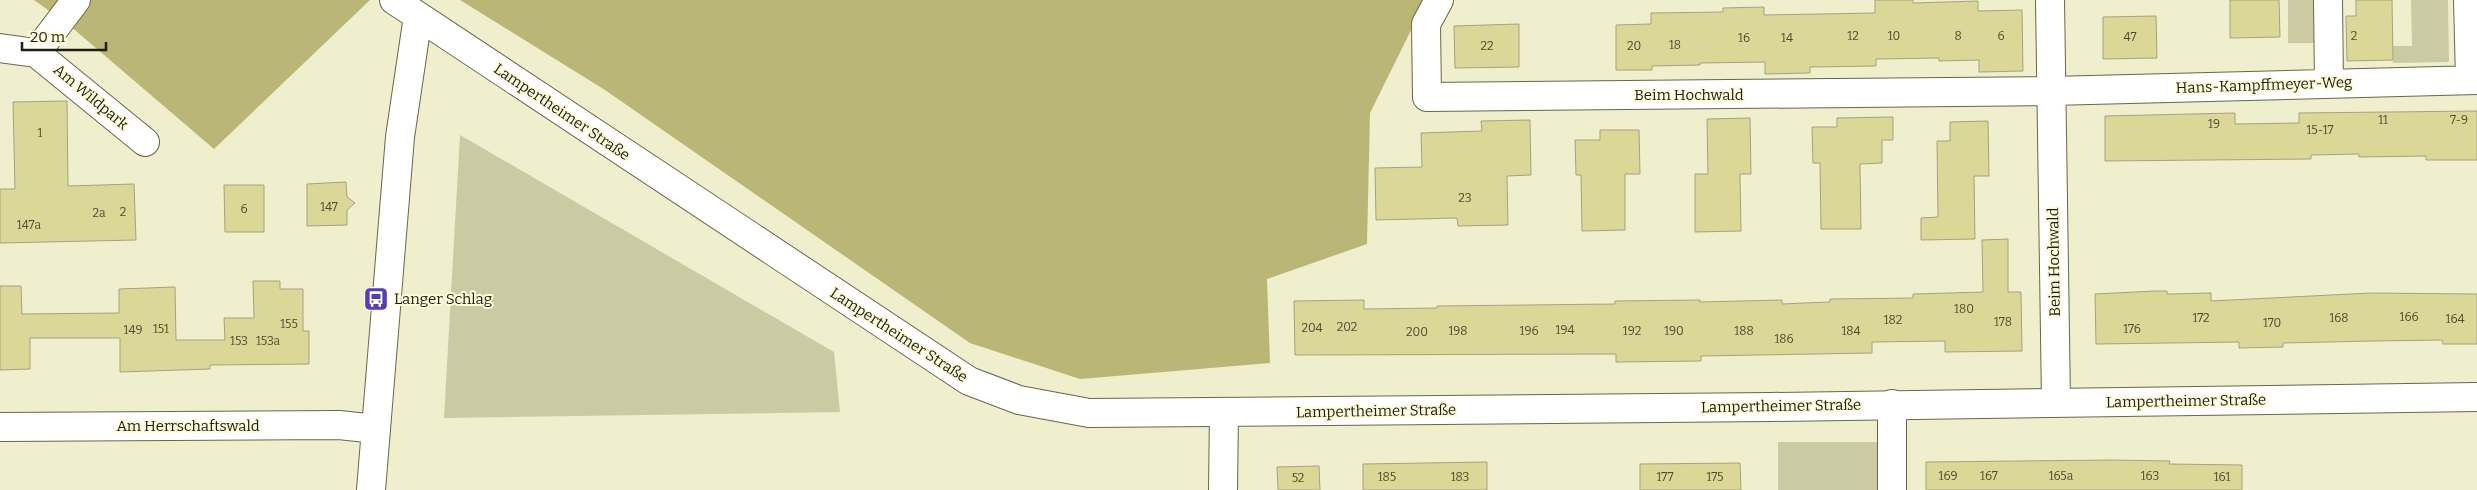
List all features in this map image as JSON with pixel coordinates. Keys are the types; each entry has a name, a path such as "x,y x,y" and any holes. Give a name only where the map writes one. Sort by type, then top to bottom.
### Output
{"street":[{"path":"0,48 36,53 76,0"},
{"name":"Lampertheimer Straße","path":"394,0 969,381 1019,400 1089,413 2477,397"},
{"name":"Beim Hochwald","path":"1439,0 1426,24 1427,97 2051,92"},
{"name":"Beim Hochwald","path":"2050,0 2056,402"},
{"path":"2328,0 2329,84"},
{"path":"2468,0 2473,80"},
{"path":"372,490 400,137 418,16"},
{"name":"Am Wildpark","path":"36,53 145,142"},
{"name":"Hans-Kampffmeyer-Weg","path":"2051,92 2473,80"},
{"path":"1892,404 1892,490"},
{"path":"1223,490 1224,412"},
{"name":"Am Herrschaftswald","path":"0,427 338,425 376,429"}],"shaded area":[{"path":"34,0 370,0 214,149 69,25"},
{"path":"460,0 1426,0 1370,113 1367,244 1267,279 1270,363 1080,379 970,343 605,90"},
{"path":"2288,0 2313,0 2314,43 2288,43"},
{"path":"2411,0 2448,0 2449,62 2393,63 2393,46 2412,46"},
{"path":"460,135 834,352 840,412 444,418"},
{"path":"1778,442 1877,442 1879,490 1778,490"}],"building":[{"path":"1875,0 1913,0 1913,3 1978,1 1978,11 2022,10 2023,71 1979,72 1979,60 1939,61 1939,58 1876,59 1876,66 1810,67 1810,73 1765,74 1765,62 1700,63 1700,65 1652,66 1652,70 1616,70 1616,25 1651,24 1651,13 1723,12 1723,8 1764,7 1764,15 1875,13"},
{"path":"2230,0 2279,0 2280,37 2230,38"},
{"path":"2356,0 2392,0 2393,60 2347,61 2346,16 2356,16"},
{"path":"2156,16 2157,58 2103,59 2103,17"},
{"path":"1519,24 1519,67 1455,68 1454,26"},
{"path":"67,101 68,186 134,184 136,240 0,243 0,189 15,189 13,102"},
{"path":"2477,111 2477,160 2426,160 2426,156 2359,157 2359,154 2311,155 2311,159 2105,161 2105,116 2235,113 2235,124 2299,123 2299,113"},
{"path":"1893,117 1893,140 1882,140 1882,163 1860,164 1861,229 1821,229 1820,163 1813,163 1812,127 1837,127 1837,118"},
{"path":"1750,118 1751,174 1740,174 1741,231 1695,232 1695,174 1708,174 1707,119"},
{"path":"1530,120 1531,175 1507,176 1508,225 1458,226 1457,218 1376,220 1375,168 1422,167 1421,133 1482,131 1481,121"},
{"path":"1988,121 1989,176 1974,176 1975,239 1921,240 1921,218 1938,217 1937,141 1950,141 1950,122"},
{"path":"1600,130 1639,130 1640,174 1625,174 1625,230 1582,231 1581,175 1576,175 1575,140 1600,140"},
{"path":"346,182 347,197 355,203 347,210 347,225 307,226 307,184"},
{"path":"224,185 264,185 264,232 225,232"},
{"path":"2008,239 2008,292 2021,292 2022,351 1945,352 1945,341 1872,342 1872,353 1701,356 1701,361 1616,362 1616,354 1295,355 1294,301 1364,300 1364,309 1437,308 1437,306 1615,304 1615,301 1700,300 1700,302 1782,300 1782,304 1830,302 1830,299 1913,298 1913,294 1983,292 1982,240"},
{"path":"253,281 280,281 280,289 303,289 303,331 309,331 309,364 210,365 210,369 120,372 120,338 30,338 30,369 0,370 0,286 21,286 22,314 119,313 119,289 175,287 176,340 225,340 224,318 254,318"},
{"path":"2167,291 2167,294 2211,293 2211,301 2371,293 2477,294 2477,344 2443,344 2442,340 2372,341 2283,343 2283,347 2239,348 2239,342 2096,344 2095,294"},
{"path":"2170,461 2169,464 2242,465 2242,490 1926,490 1926,462"},
{"path":"1487,462 1487,490 1363,490 1363,464"},
{"path":"1740,463 1741,490 1640,490 1640,464"},
{"path":"1319,466 1320,490 1278,490 1277,467"}],"place":[{"name":"Langer Schlag","path":"376,299"}]}
